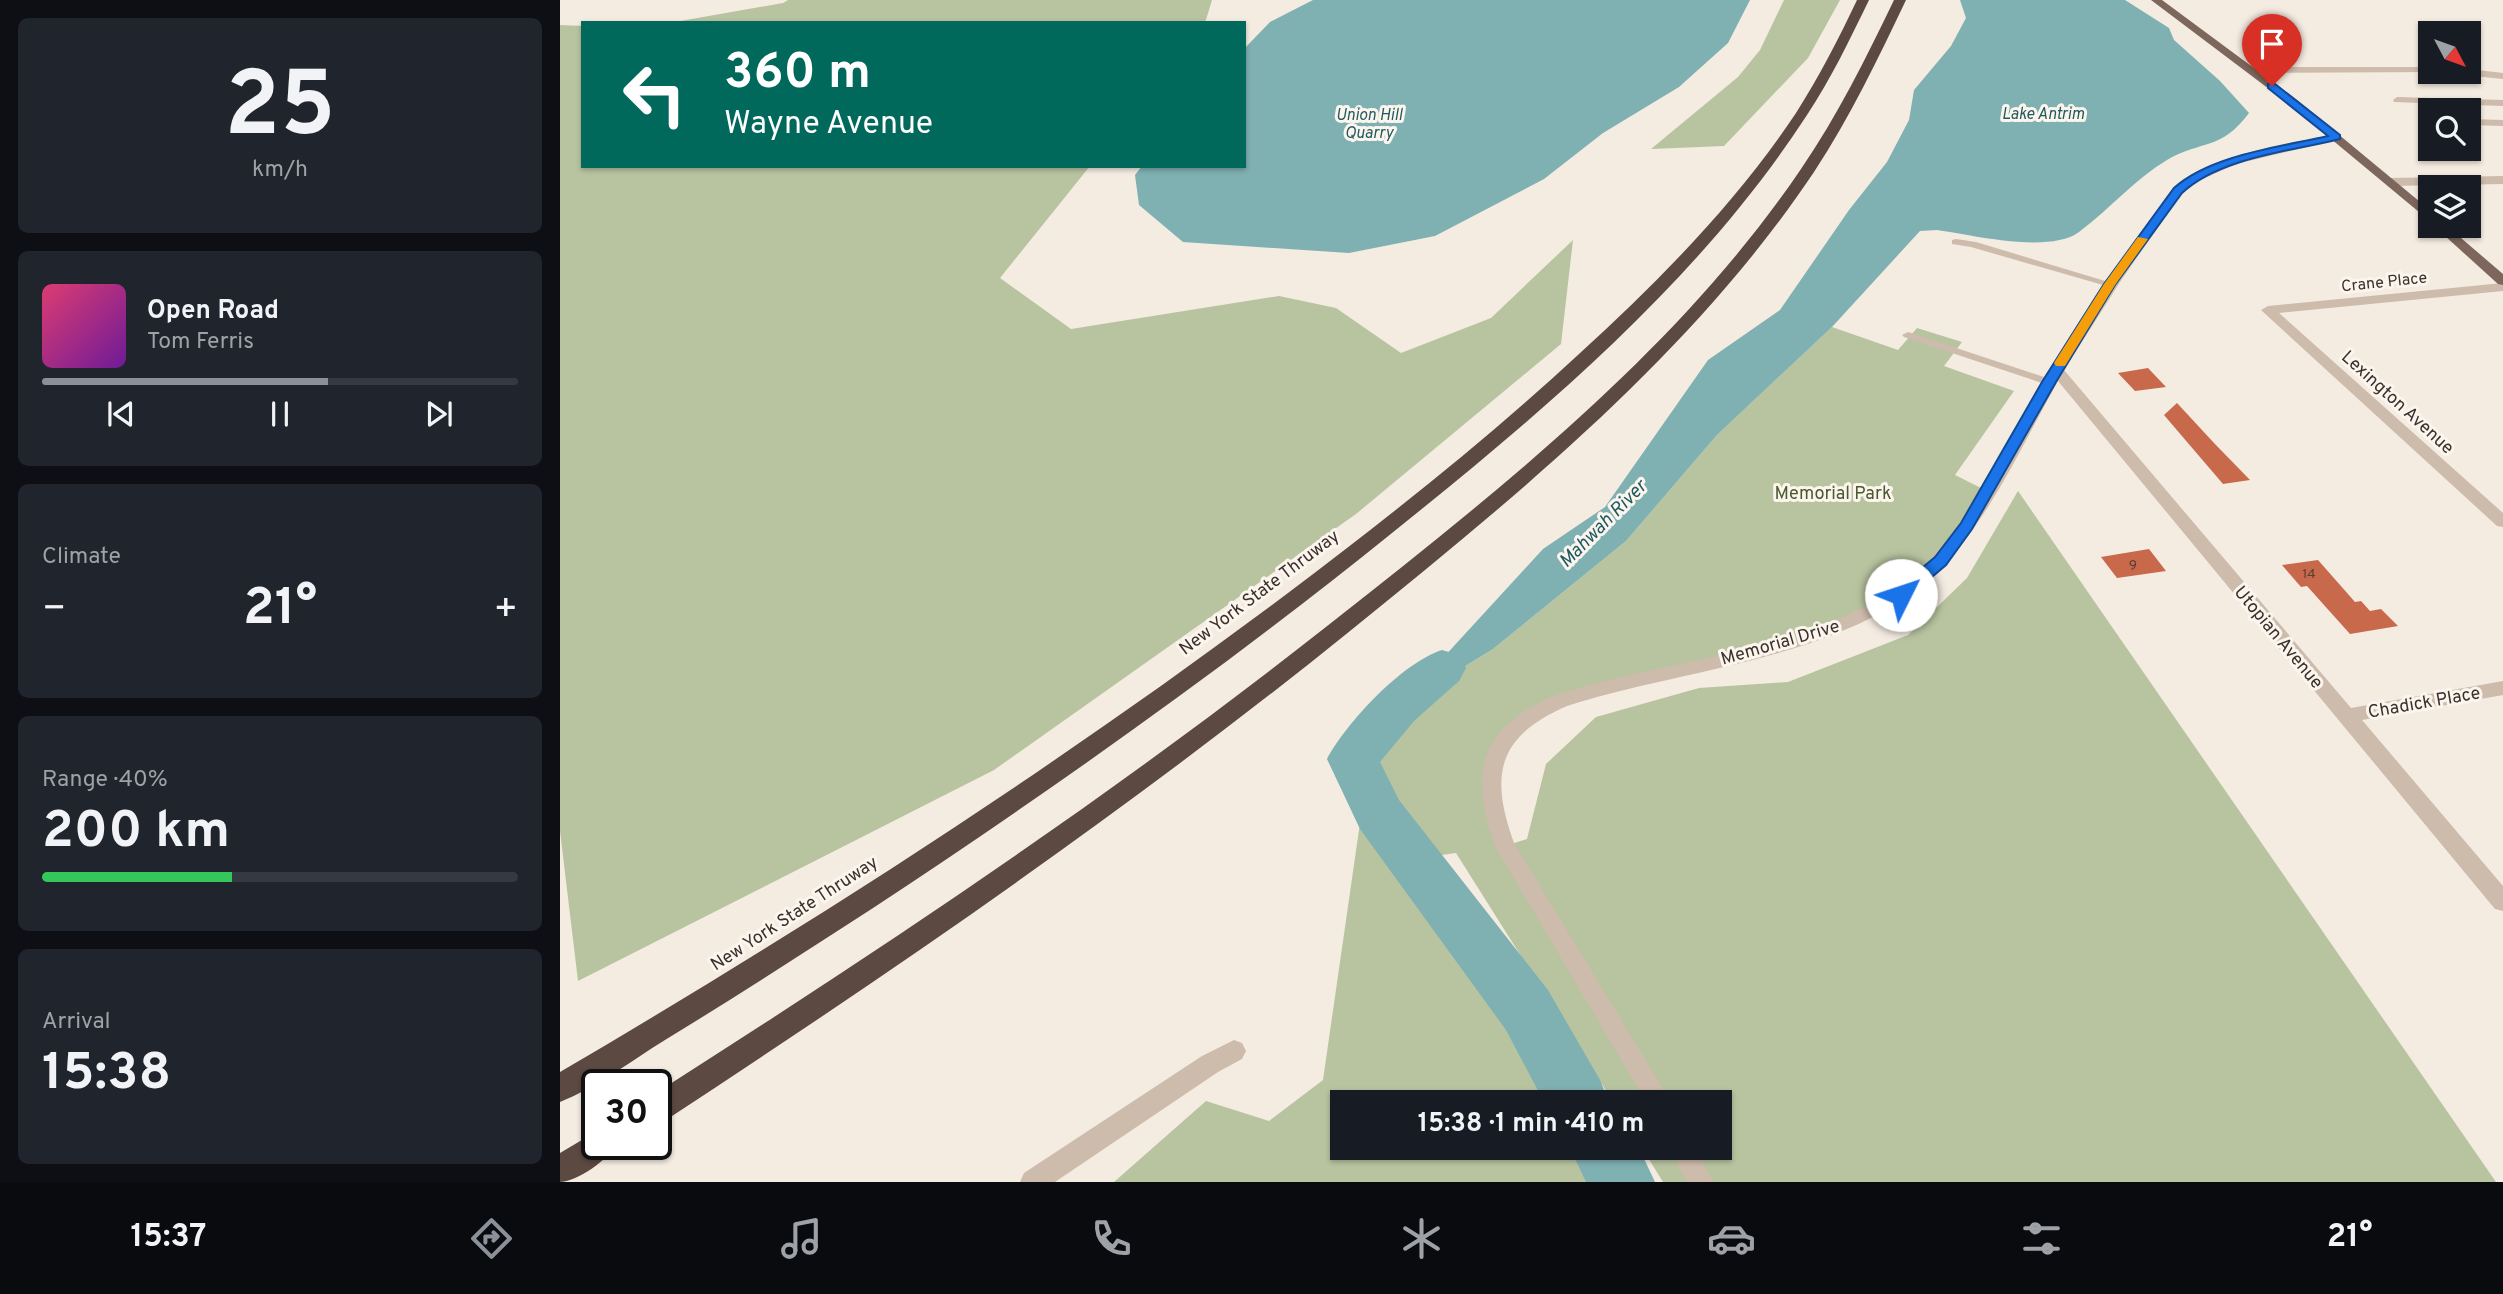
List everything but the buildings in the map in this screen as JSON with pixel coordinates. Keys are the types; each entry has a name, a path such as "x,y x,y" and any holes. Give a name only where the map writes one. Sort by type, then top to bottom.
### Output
{"highway":[{"name":"New York State Thruway","path":"560,1088 774,958 1074,759 1299,596 1471,459 1600,344 1696,248 1791,129 1832,62 1863,0"},
{"path":"672,1100 809,1012 1173,756 1346,624 1517,481 1587,417 1696,309 1775,215 1832,137 1853,101 1900,0"},
{"path":"560,1170 581,1157"}],"main road":[{"path":"2156,0 2250,69 2418,207"},
{"path":"2454,238 2503,281"}],"street":[{"path":"2250,69 2418,70"},
{"path":"2482,74 2503,76"},
{"name":"Memorial Drive","path":"1652,1090 1505,846 1489,799 1493,762 1516,728 1558,702 1825,630 1849,622 1901,595 1940,561 1967,526 2052,376 2110,284 2178,190 2190,179 2250,157 2336,137"},
{"path":"2390,182 2503,180"},
{"name":"Crane Place","path":"2268,310 2503,287"},
{"name":"Lexington Avenue","path":"2268,310 2503,523"},
{"name":"Utopian Avenue","path":"2052,376 2503,902"},
{"name":"Chadick Place","path":"2344,716 2503,688"},
{"path":"1033,1182 1210,1064 1234,1051"},
{"path":"1689,1160 1700,1182"}],"lane":[{"path":"2397,100 2503,103"},
{"path":"2481,122 2503,123"},
{"path":"1956,242 1972,244 2110,284"},
{"path":"1908,335 2052,376"}],"green space":[{"path":"788,0 1212,0 1206,21 680,21"},
{"path":"1784,0 1840,0 1808,58 1724,146 1651,149 1738,77 1760,50"},
{"path":"560,25 581,26 581,168 1088,168 1000,278 1071,329 1279,296 1336,308 1401,353 1491,318 1573,240 1561,344 1356,514 994,770 578,981 560,831"},
{"name":"Memorial Park","path":"1832,327 1898,350 1917,328 1962,342 1944,366 2014,391 1955,475 1987,491 1940,561 1849,622 1558,702 1516,728 1493,762 1505,846 1527,839 1546,764 1596,717 1699,688 1788,682 1908,635 1967,578 2018,491 2496,1182 1663,1182 1649,1160 1732,1160 1732,1090 1605,1090 1456,853 1413,859 1379,814 1353,759 1397,708 1493,649 1626,541 1717,435"},
{"path":"1360,823 1425,897 1544,1090 1330,1090 1330,1160 1586,1160 1600,1182 1114,1182 1206,1101 1269,1121 1323,1080"}],"water":[{"name":"Union Hill Quarry","path":"1313,0 1750,0 1728,43 1679,87 1603,133 1544,179 1435,236 1349,253 1183,242 1139,205 1135,175 1140,168 1246,168 1246,47 1270,22"},
{"name":"Lake Antrim","path":"1960,0 2125,0 2169,28 2174,40 2220,81 2249,113 2229,134 2179,154 2155,168 2079,232 2066,238 2030,242 1990,239 1937,230 1920,231 1832,327 1717,435 1626,541 1493,649 1397,708 1543,549 1605,507 1708,360 1780,310 1849,210 1887,162 1909,120 1914,90 1951,46 1966,18"}],"waterway":[{"name":"Mahwah River","path":"1442,668 1396,708 1353,759 1379,814 1527,1010 1571,1090"},
{"name":"Mahwah River","path":"1610,1160 1622,1182"}],"slow traffic":[{"path":"2061,363 2110,284 2142,239"}],"route":[{"path":"1901,595 1940,561 1967,526 2049,382 2110,284 2178,190 2190,179 2210,170 2250,157 2336,137 2272,86"}]}
